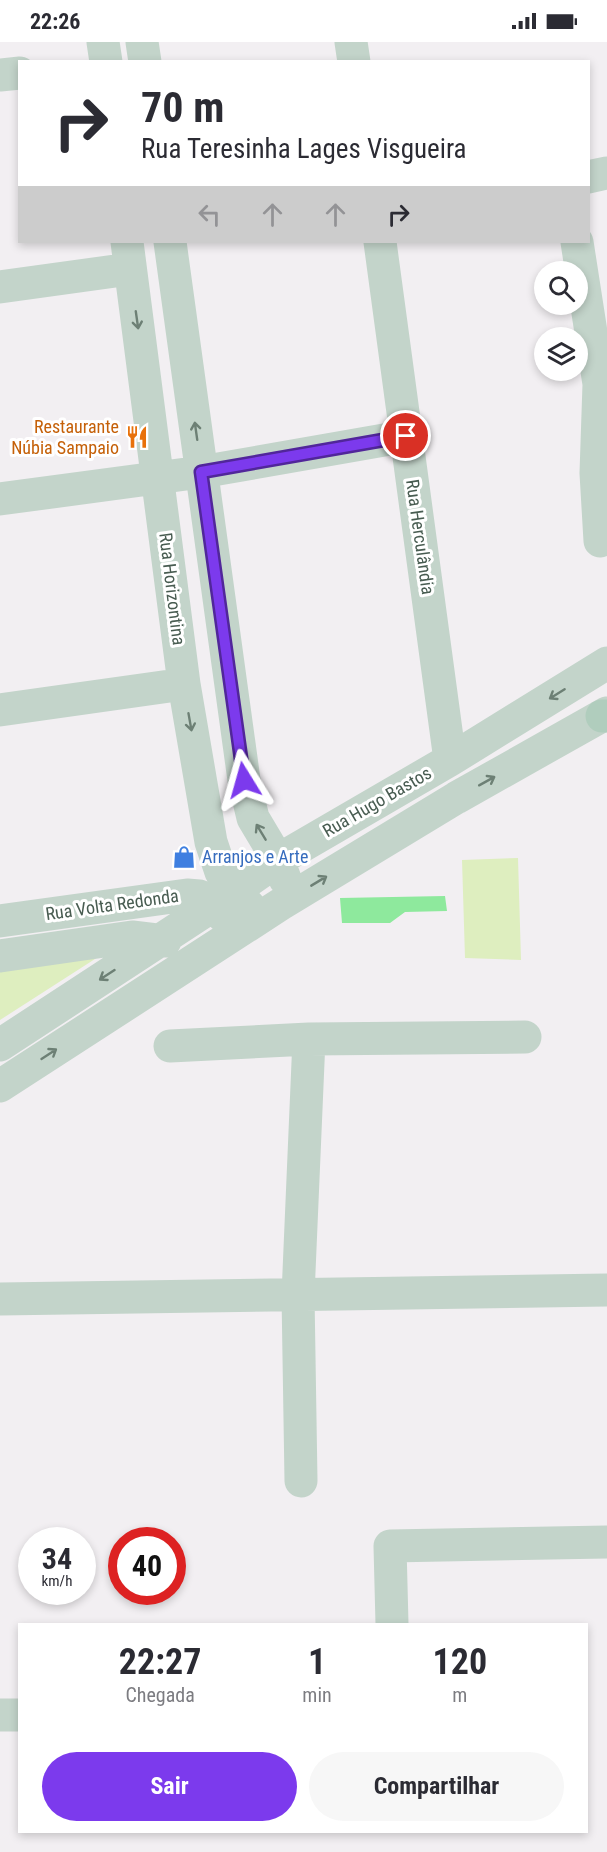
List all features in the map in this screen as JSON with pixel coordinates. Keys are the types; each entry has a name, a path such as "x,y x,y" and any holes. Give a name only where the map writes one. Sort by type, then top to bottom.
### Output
{"street":[{"path":"103,42 105,60"},
{"path":"142,42 145,60"},
{"path":"351,42 354,60"},
{"path":"0,75 18,73"},
{"path":"590,177 607,173"},
{"path":"170,243 244,780 253,818 285,876 285,892 273,910"},
{"name":"Rua Herculândia","path":"380,243 450,760"},
{"path":"577,243 603,383 596,473 600,541"},
{"path":"0,287 128,255"},
{"name":"Rua Horizontina","path":"128,255 184,684 211,842 221,872 225,897 253,909 273,910"},
{"path":"0,499 201,472 406,436"},
{"name":"Rua Hugo Bastos","path":"0,1045 278,860 450,760 607,663"},
{"path":"0,710 184,684"},
{"path":"0,1086 273,910 456,798 605,715"},
{"name":"Rua Volta Redonda","path":"0,921 178,896 225,897"},
{"path":"214,947 225,924 225,897"},
{"path":"0,956 132,937 214,947"},
{"path":"170,1046 309,1039 525,1037"},
{"path":"301,1482 298,1295 309,1039"},
{"path":"0,1299 607,1290"},
{"path":"392,1623 390,1546 607,1542"},
{"path":"0,1715 18,1715"}],"shaded area":[{"path":"518,858 521,960 465,958 462,860"},
{"path":"445,896 447,911 405,912 390,923 342,923 340,898"},
{"path":"109,950 0,1020 0,965"}],"place":[{"name":"Restaurante Núbia Sampaio","path":"137,437"},
{"name":"Arranjos e Arte","path":"184,857"}],"route":[{"path":"244,780 201,472 406,436"}]}
